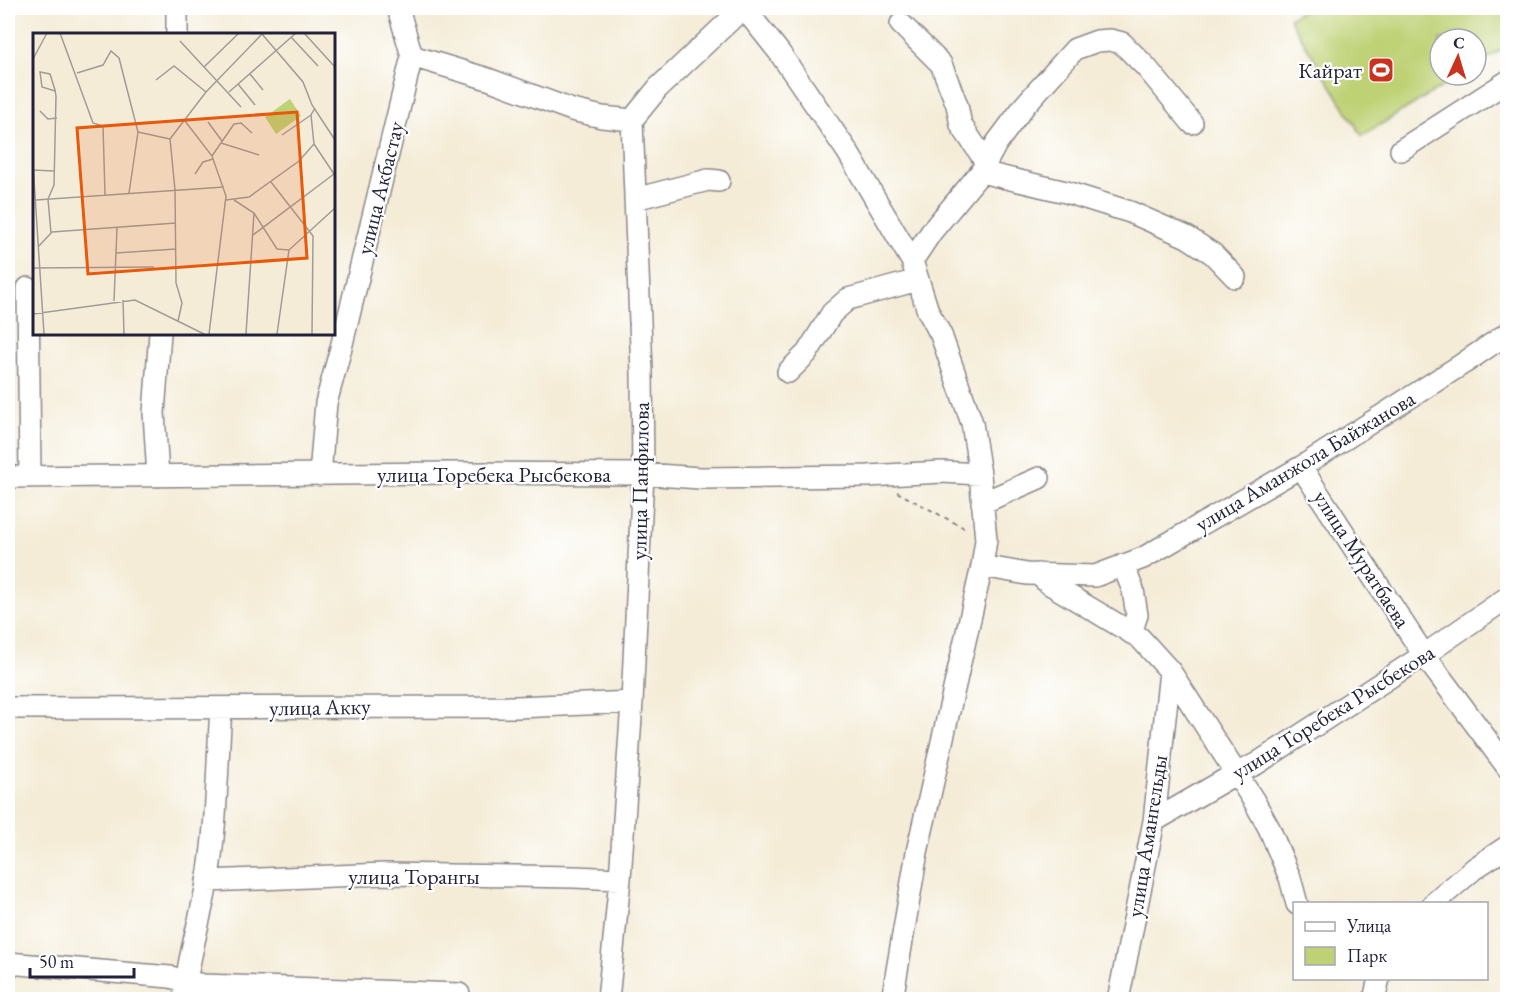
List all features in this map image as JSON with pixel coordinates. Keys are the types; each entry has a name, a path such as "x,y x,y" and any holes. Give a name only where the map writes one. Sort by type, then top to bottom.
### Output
{"street":[{"path":"177,8 177,33"},
{"path":"398,8 412,56 488,79 573,110 602,117 632,120 658,88 743,8 779,52 847,151 915,271 928,311 940,335 972,423 980,474 986,540 917,852 892,999"},
{"path":"901,24 941,63 957,105 961,125 983,167 1130,212 1187,237 1213,254 1235,277"},
{"path":"788,372 807,353 832,313 848,299 915,271 932,231 983,167 1024,105 1075,49 1097,41 1115,41 1130,49 1192,123"},
{"name":"улица Акбастау","path":"320,475 326,403 412,56"},
{"path":"1401,150 1508,81"},
{"name":"улица Панфилова","path":"608,999 620,879 632,702 643,474 642,372 632,120"},
{"path":"635,199 708,180 719,181"},
{"path":"28,288 30,477"},
{"name":"улица Аманжола Байжанова","path":"1038,574 1095,576 1143,558 1301,467 1508,333"},
{"path":"158,476 154,413 160,334"},
{"name":"улица Муратбаева","path":"1301,467 1424,655 1508,768"},
{"name":"улица Торебека Рысбекова","path":"8,477 643,474 700,478 868,476 942,472 980,474"},
{"path":"982,502 1039,478"},
{"path":"982,566 1038,574 1048,583 1140,638 1170,671 1269,828 1298,902"},
{"path":"1123,566 1133,590 1137,615 1131,633"},
{"name":"улица Торебека Рысбекова","path":"1154,821 1256,764 1424,655 1508,597"},
{"name":"улица Амангельды","path":"1118,999 1154,821 1170,671"},
{"name":"улица Акку","path":"8,708 517,707 632,702"},
{"path":"185,991 207,881 221,709"},
{"path":"1434,902 1475,868 1508,846"},
{"name":"улица Торангы","path":"207,881 384,874 620,879"},
{"path":"8,963 170,977 185,991"},
{"path":"1374,999 1379,980"},
{"path":"185,991 203,985 459,994"}],"path":[{"path":"897,492 986,540"}],"green space":[{"name":"Кайрат","path":"1307,8 1507,8 1507,46 1488,58 1488,27 1428,27 1428,87 1442,87 1362,136 1289,18"}],"place":[{"name":"Кайрат","path":"1381,70"}]}
